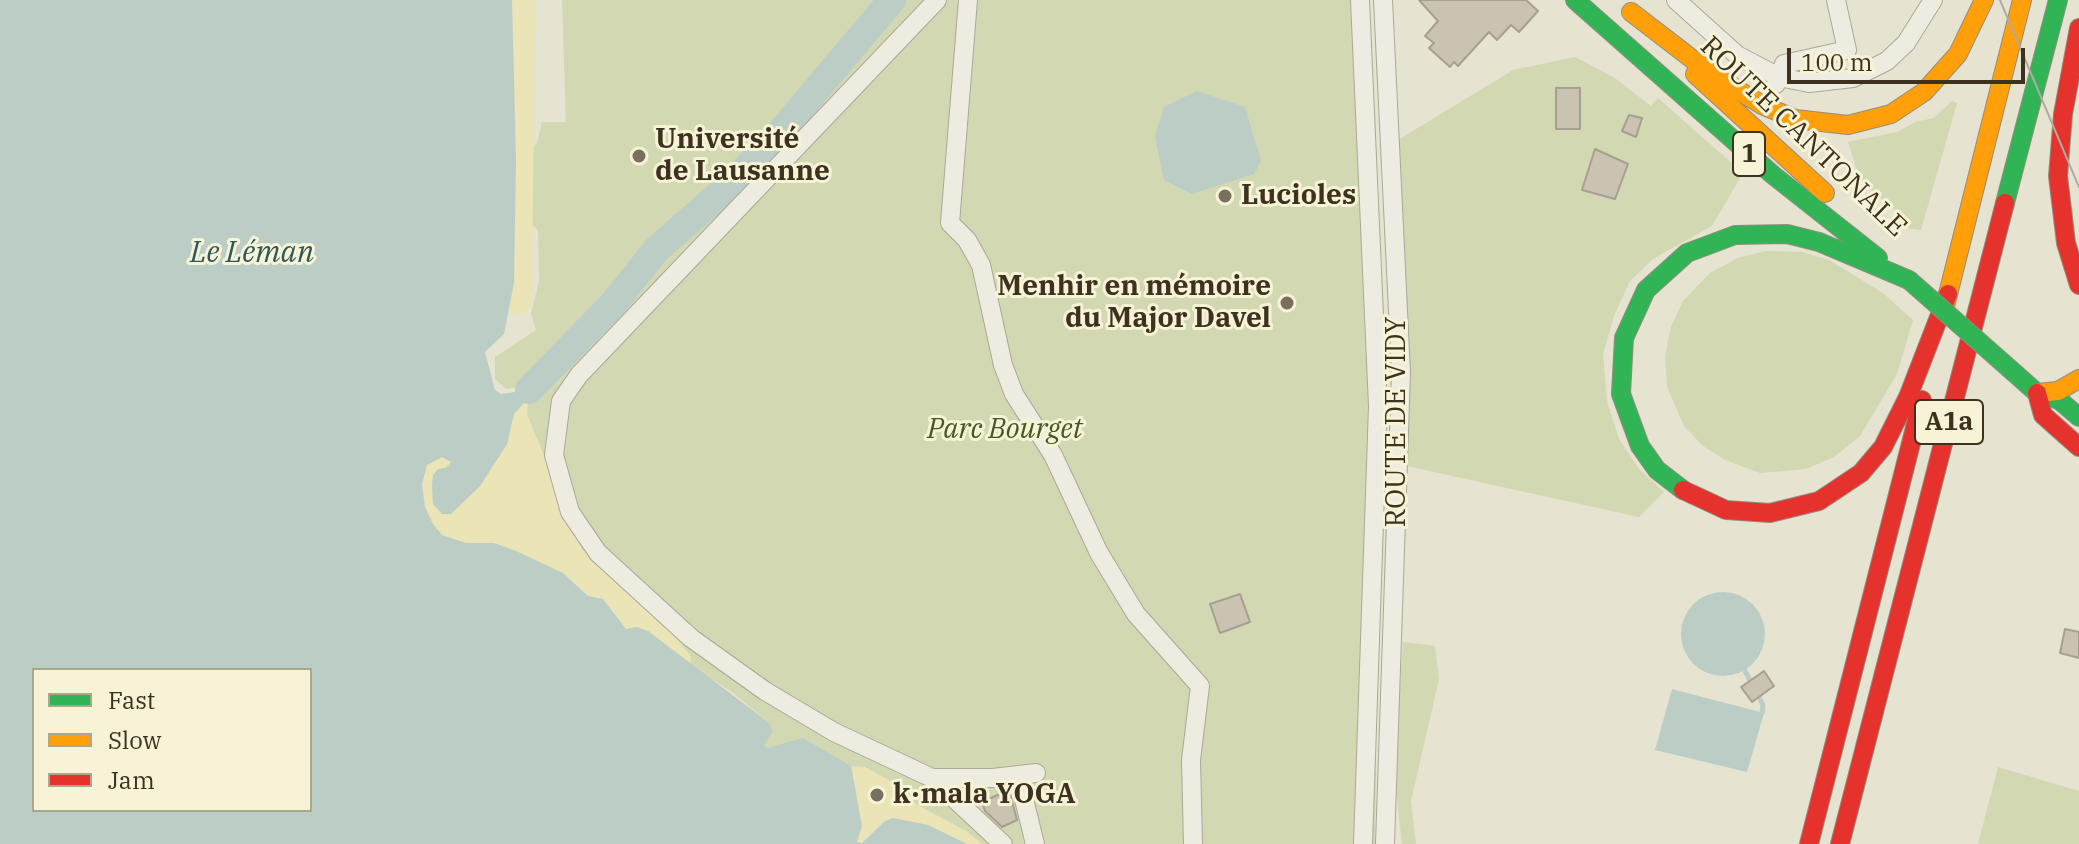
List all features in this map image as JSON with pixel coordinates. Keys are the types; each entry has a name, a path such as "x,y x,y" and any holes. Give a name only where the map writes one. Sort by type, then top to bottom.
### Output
{"main road":[{"name":"ROUTE CANTONALE","path":"1575,0 1773,175 1909,280"},
{"path":"1624,6 1709,72 1762,105 1795,119 1848,125 1891,114 1924,92 1958,54 1984,0"},
{"name":"A1a","path":"1809,844 2022,0"},
{"name":"A1a","path":"1840,844 2058,0"},
{"name":"ROUTE CANTONALE","path":"1624,6 1862,226 1909,280"},
{"path":"2079,28 2063,114 2058,176 2066,243 2079,285"},
{"path":"1909,280 1819,242 1787,234 1735,235 1687,253 1646,290 1624,338 1621,394 1640,446 1657,470 1675,486 1726,510 1770,513 1819,501 1861,473 1883,447 1908,397 1948,294"},
{"name":"1","path":"1909,280 2037,393 2059,400 2079,417"},
{"path":"2037,393 2058,391 2079,379"},
{"name":"1","path":"2037,393 2043,415 2079,447"}],"street":[{"path":"937,0 579,375 561,401 554,455 570,512 598,553 691,638 765,691 834,732 932,778 945,794 1003,844"},
{"path":"968,0 950,223 967,240 981,265 1003,365 1014,394 1053,455 1099,553 1136,614 1200,686 1191,760 1193,844"},
{"path":"1360,0 1378,406 1363,844"},
{"name":"ROUTE DE VIDY","path":"1383,0 1401,373 1385,844"},
{"path":"1676,0 1737,55 1777,80 1809,83 1838,81 1870,71 1887,61 1906,43 1933,0"},
{"path":"1777,80 1784,64 1847,50 1836,0"},
{"path":"932,778 1027,774 1035,844"}],"green space":[{"name":"Parc Bourget","path":"562,0 1356,0 1373,381 1359,768 1376,771 1375,844 967,844 767,748 764,745 768,722 732,692 690,665 427,465 528,398 535,384 506,389 495,379 495,357 536,330 531,314 539,281 538,231 520,210 520,159 537,143 542,122 566,122"},
{"path":"1575,57 1615,78 1651,106 1658,98 1743,173 1712,226 1653,259 1630,281 1614,316 1603,354 1607,401 1619,439 1639,469 1664,492 1639,517 1407,466 1398,140 1513,70"},
{"path":"1952,101 1957,103 1921,230 1890,226 1899,213 1861,182 1848,142 1897,132 1915,122 1934,118"},
{"path":"1766,251 1802,252 1829,260 1883,293 1913,320 1897,374 1860,436 1834,457 1806,469 1760,473 1725,460 1703,446 1684,426 1667,387 1665,357 1671,327 1683,301 1710,273 1738,258"},
{"path":"1403,642 1435,646 1439,679 1411,801 1416,844 1402,844 1394,773"},
{"path":"1998,767 2079,791 2079,844 1978,844"}],"sand":[{"path":"512,0 535,0 532,301 527,313 510,315 516,245"},
{"path":"529,390 527,414 582,549 648,604 691,656 690,665 648,631 626,629 614,610 588,596 578,584 494,543 466,543 442,535 433,524 425,507 422,484 427,465 442,456 451,462 445,469 447,515 451,514 480,486 507,444 514,414 528,398"},
{"path":"851,766 865,767 902,787 899,795 968,832 982,844 967,844 928,825 885,821 861,843 856,842 862,826"}],"water":[{"name":"Le Léman","path":"0,0 512,0 516,160 514,283 504,334 485,352 495,390 501,394 529,390 528,398 514,414 507,444 480,486 451,514 442,514 433,504 432,486 433,475 438,469 450,467 451,462 442,457 427,465 422,484 425,507 433,524 442,535 466,543 494,543 516,551 563,573 588,596 603,599 626,629 637,627 648,631 768,722 773,731 764,745 767,748 803,738 851,766 862,826 857,842 862,843 885,821 893,818 928,825 967,844 0,844"},
{"path":"1197,91 1245,107 1261,161 1254,174 1192,194 1164,180 1155,137 1164,107"},
{"path":"1715,592 1731,592 1747,599 1758,610 1765,634 1762,650 1753,664 1731,676 1715,676 1699,669 1688,658 1681,642 1681,626 1688,610 1699,599"},
{"path":"1672,689 1764,713 1747,772 1655,750"}],"building":[{"path":"1419,0 1526,0 1538,11 1519,32 1511,25 1497,40 1489,32 1458,66 1454,62 1450,67 1429,48 1434,43 1425,36 1438,21"},
{"path":"1556,88 1580,88 1580,129 1556,129"},
{"path":"1629,115 1642,118 1636,137 1622,131"},
{"path":"1595,149 1628,164 1615,199 1582,190"},
{"path":"1240,594 1250,622 1220,633 1210,604"},
{"path":"2065,629 2079,632 2079,658 2060,653"},
{"path":"1764,671 1774,686 1752,702 1741,687"},
{"path":"1009,790 1017,820 1002,827 985,811 982,802"}],"waterway":[{"path":"529,390 613,304 657,249 729,186 779,134 892,0"},
{"path":"1745,671 1752,684"},
{"path":"1757,693 1763,705 1762,713"}],"tram line":[{"path":"2000,0 2079,187"}],"traffic: fast":[{"path":"1575,0 1773,175 1878,258"},
{"path":"2005,203 2058,0"},
{"path":"1683,490 1657,470 1640,446 1621,394 1624,338 1646,290 1687,253 1735,235 1787,234 1819,242 1909,280"},
{"path":"1909,280 2010,369"},
{"path":"2010,369 2037,393 2059,400 2079,417"}],"traffic: slow":[{"path":"1631,12 1709,72 1762,105 1795,119 1848,125 1891,114 1924,92 1958,54 1984,0"},
{"path":"1943,314 2022,0"},
{"path":"1695,74 1825,193"},
{"path":"2037,393 2058,391 2079,379"}],"traffic: jam":[{"path":"2079,28 2063,114 2058,176 2066,243 2079,285"},
{"path":"1840,844 2005,203"},
{"path":"1683,490 1726,510 1770,513 1819,501 1861,473 1883,447 1908,397 1948,294"},
{"path":"2037,393 2043,415 2079,447"},
{"path":"1809,844 1922,400"}],"place":[{"name":"Université de Lausanne","path":"639,156"},
{"name":"Lucioles","path":"1225,196"},
{"name":"Menhir en mémoire du Major Davel","path":"1287,303"},
{"name":"k·mala YOGA","path":"877,795"}]}
